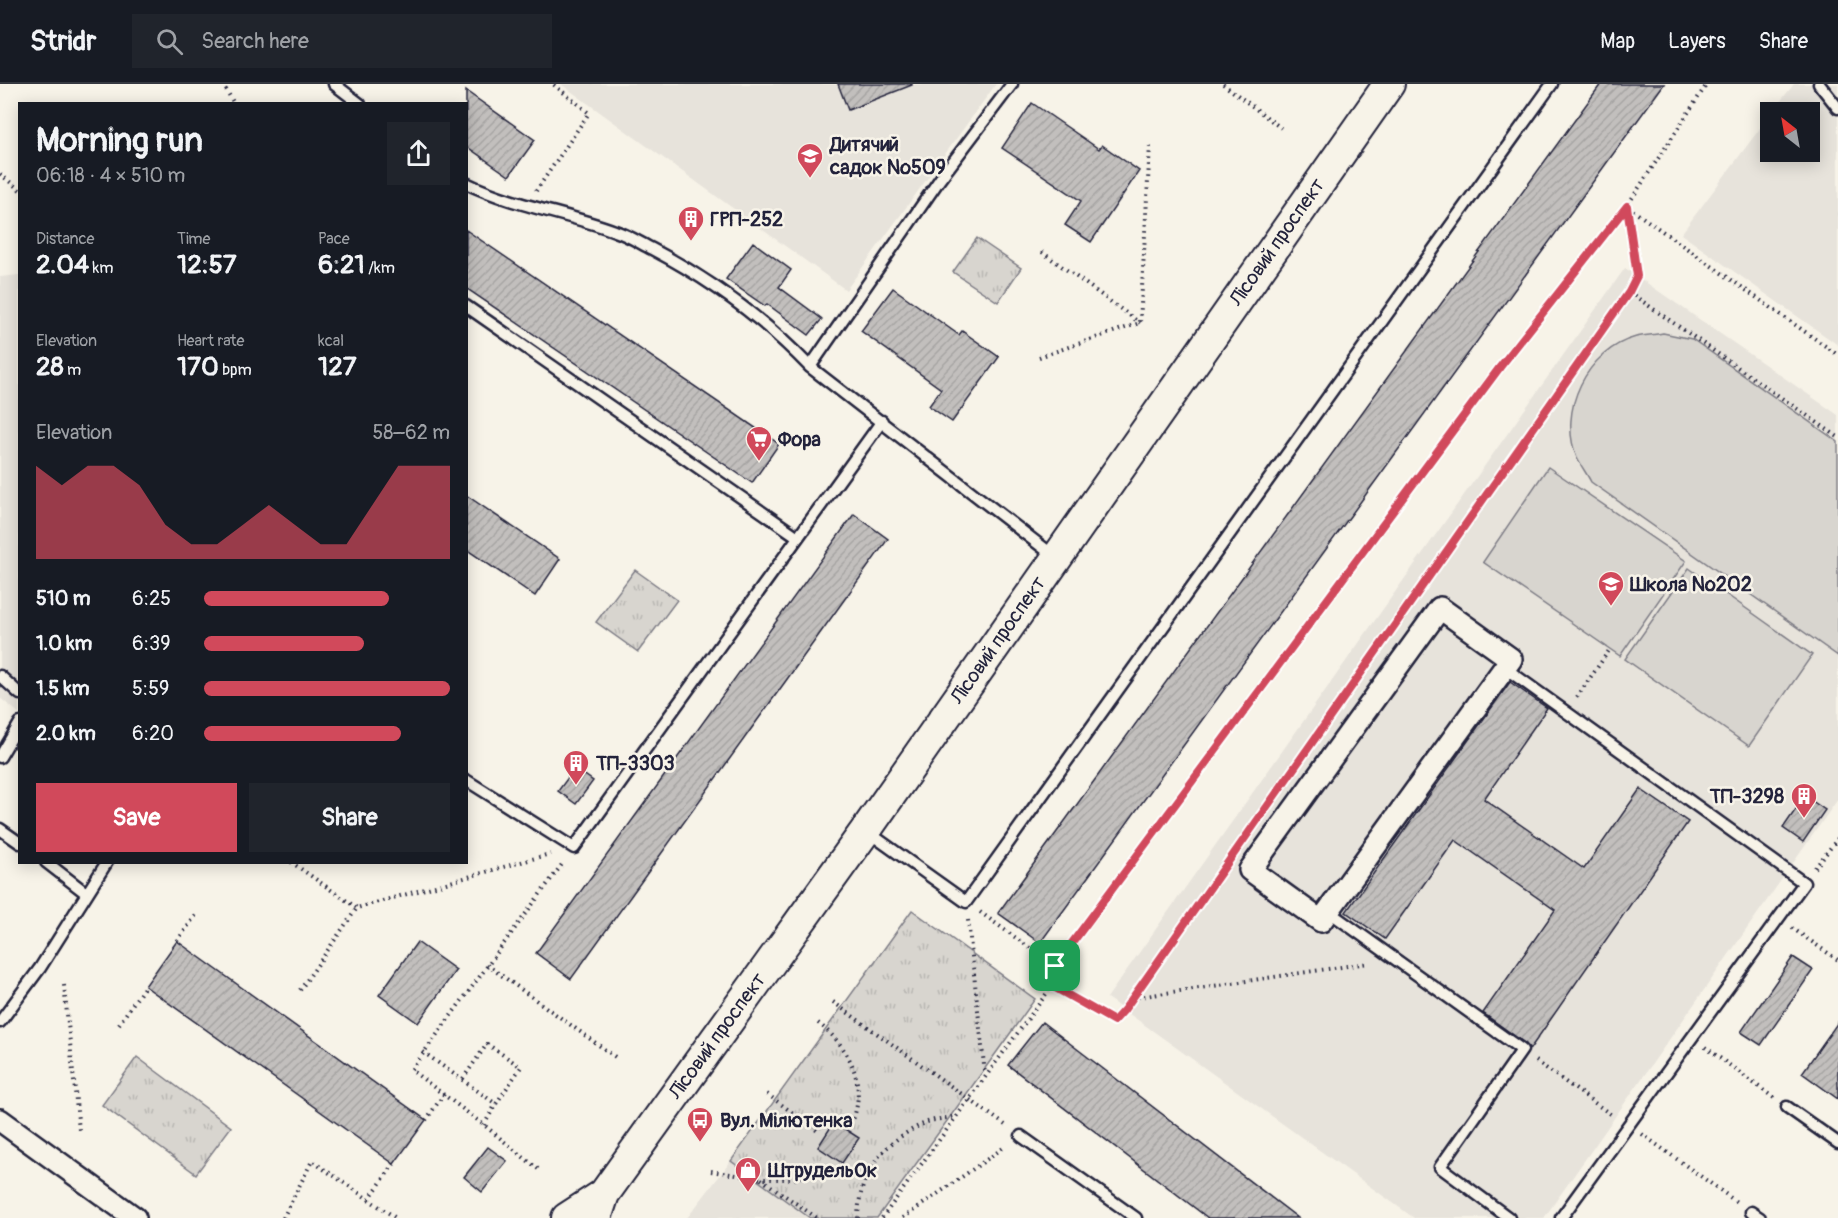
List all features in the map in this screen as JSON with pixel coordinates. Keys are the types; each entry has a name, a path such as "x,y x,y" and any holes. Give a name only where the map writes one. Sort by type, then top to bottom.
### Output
{"street":[{"name":"Лісовий проспект","path":"567,1218 600,1206 1389,84"},
{"path":"1440,608 1511,659 1328,911 1321,921 1250,870 1440,608"},
{"path":"0,1120 135,1218"}],"lane":[{"path":"334,84 357,102"},
{"path":"810,367 940,179 1012,84"},
{"path":"866,830 966,902 1552,84"},
{"path":"1818,84 1838,108"},
{"path":"468,184 486,193 527,206 617,231 673,260 734,299 781,337 810,367 1056,557"},
{"path":"468,307 798,537"},
{"path":"468,781 574,848 882,421"},
{"path":"1505,668 1804,883 1561,1218"},
{"path":"0,676 18,692"},
{"path":"0,757 18,726"},
{"path":"0,829 18,842"},
{"path":"49,864 86,893"},
{"path":"0,1022 40,968 106,864"},
{"path":"1328,911 1522,1050 1440,1167 1509,1218"},
{"path":"1787,1107 1838,1143"},
{"path":"1021,1136 1136,1218"}],"path":[{"path":"224,84 233,102"},
{"path":"527,206 589,113 553,84"},
{"path":"1222,84 1281,128"},
{"path":"882,1218 1052,986 1055,966 1500,367 1627,206 1707,84"},
{"path":"1140,323 1150,145"},
{"path":"0,174 18,188"},
{"path":"1351,686 1629,292 1637,276 1627,206"},
{"path":"1627,206 1838,355"},
{"path":"1042,252 1140,323"},
{"path":"1629,292 1838,437"},
{"path":"1039,357 1140,323"},
{"path":"1567,712 1610,649"},
{"path":"1804,883 1838,838"},
{"path":"300,990 357,908 574,848"},
{"path":"538,1169 411,1070 574,848"},
{"path":"1052,986 1114,1021 1231,857"},
{"path":"294,864 357,908"},
{"path":"966,902 1055,966"},
{"path":"966,902 986,1075"},
{"path":"177,941 196,915"},
{"path":"1778,918 1838,960"},
{"path":"1132,998 1394,959"},
{"path":"487,965 618,1059"},
{"path":"64,985 79,1130"},
{"path":"119,1024 145,986"},
{"path":"833,1002 996,1119"},
{"path":"818,1023 840,1042 854,1069 858,1098 853,1120"},
{"path":"1692,1037 1787,1107"},
{"path":"462,1080 487,1044 520,1067 484,1125"},
{"path":"1522,1050 1756,1215"},
{"path":"423,1052 496,1104"},
{"path":"426,1120 444,1094"},
{"path":"767,1094 819,1132"},
{"path":"858,1218 863,1185 871,1164 895,1139 925,1123 956,1116"},
{"path":"903,1218 1021,1136"},
{"path":"283,1218 312,1161 396,1218"},
{"path":"369,1199 393,1164"},
{"path":"711,1171 761,1179 794,1179 822,1171"},
{"path":"761,1179 816,1218"}],"shaded area":[{"name":"Дитячий садок №509","path":"561,84 996,84 846,290"},
{"path":"1794,84 1838,84 1838,345 1681,234 1760,128 1760,162 1820,162 1820,102 1780,102"},
{"name":"Школа №202","path":"1625,268 1838,415 1838,799 1544,1218 1414,1218 1107,998"},
{"path":"18,275 18,712 0,698 0,277"},
{"path":"731,1161 810,1218 687,1218"}],"green space":[{"path":"977,238 1021,268 998,302 953,272"},
{"path":"1663,333 1692,339 1838,442 1838,656 1591,482 1577,458 1572,440 1571,421 1574,402 1591,369 1603,355 1619,344 1636,337"},
{"path":"1548,467 1686,561 1620,656 1483,562"},
{"path":"1689,568 1812,655 1749,746 1625,659"},
{"path":"635,570 677,600 638,652 596,622"},
{"path":"912,910 1035,999 877,1218 810,1218 731,1161"},
{"path":"137,1057 231,1127 196,1174 102,1105"}],"building":[{"path":"838,84 912,84 912,85 848,110"},
{"path":"1601,84 1664,84 1040,943 998,913"},
{"path":"466,91 535,140 509,176 468,147 468,102 466,102"},
{"path":"1032,103 1099,149 1102,145 1139,171 1091,242 1065,225 1081,201 1002,148"},
{"path":"468,231 779,444 752,483 468,289"},
{"path":"753,242 791,270 779,287 822,319 809,335 767,304 765,306 726,279"},
{"path":"893,288 959,335 962,331 999,357 952,422 929,406 941,389 861,331"},
{"path":"468,496 560,559 535,596 468,550"},
{"path":"854,514 888,539 571,979 536,953"},
{"path":"1510,682 1547,708 1484,799 1584,869 1640,789 1688,822 1530,1049 1483,1013 1555,910 1455,840 1385,939 1346,912"},
{"name":"ТП-3303","path":"575,768 593,781 576,804 558,791"},
{"name":"ТП-3298","path":"1805,796 1825,810 1803,842 1783,828"},
{"path":"177,941 426,1120 394,1164 145,986"},
{"path":"417,942 456,970 418,1023 379,995"},
{"path":"1793,957 1813,970 1761,1045 1741,1032"},
{"path":"1042,1022 1298,1218 1208,1218 1008,1065"},
{"path":"1838,1022 1838,1099 1802,1073"},
{"path":"834,1122 859,1138 842,1163 818,1147"},
{"path":"488,1147 507,1161 482,1192 464,1177"}],"place":[{"name":"Дитячий садок №509","path":"810,179"},
{"name":"ГРП-252","path":"691,242"},
{"name":"Фора","path":"759,462"},
{"name":"Школа №202","path":"1611,607"},
{"name":"ТП-3303","path":"576,786"},
{"name":"ТП-3298","path":"1804,819"},
{"name":"Вул. Мілютенка","path":"700,1143"},
{"name":"ШтрудельОк","path":"748,1193"}],"route":[{"path":"1627,206 1637,276 1629,292 1124,1010 1114,1021 1052,986 1055,966 1500,367 1627,206"}]}
